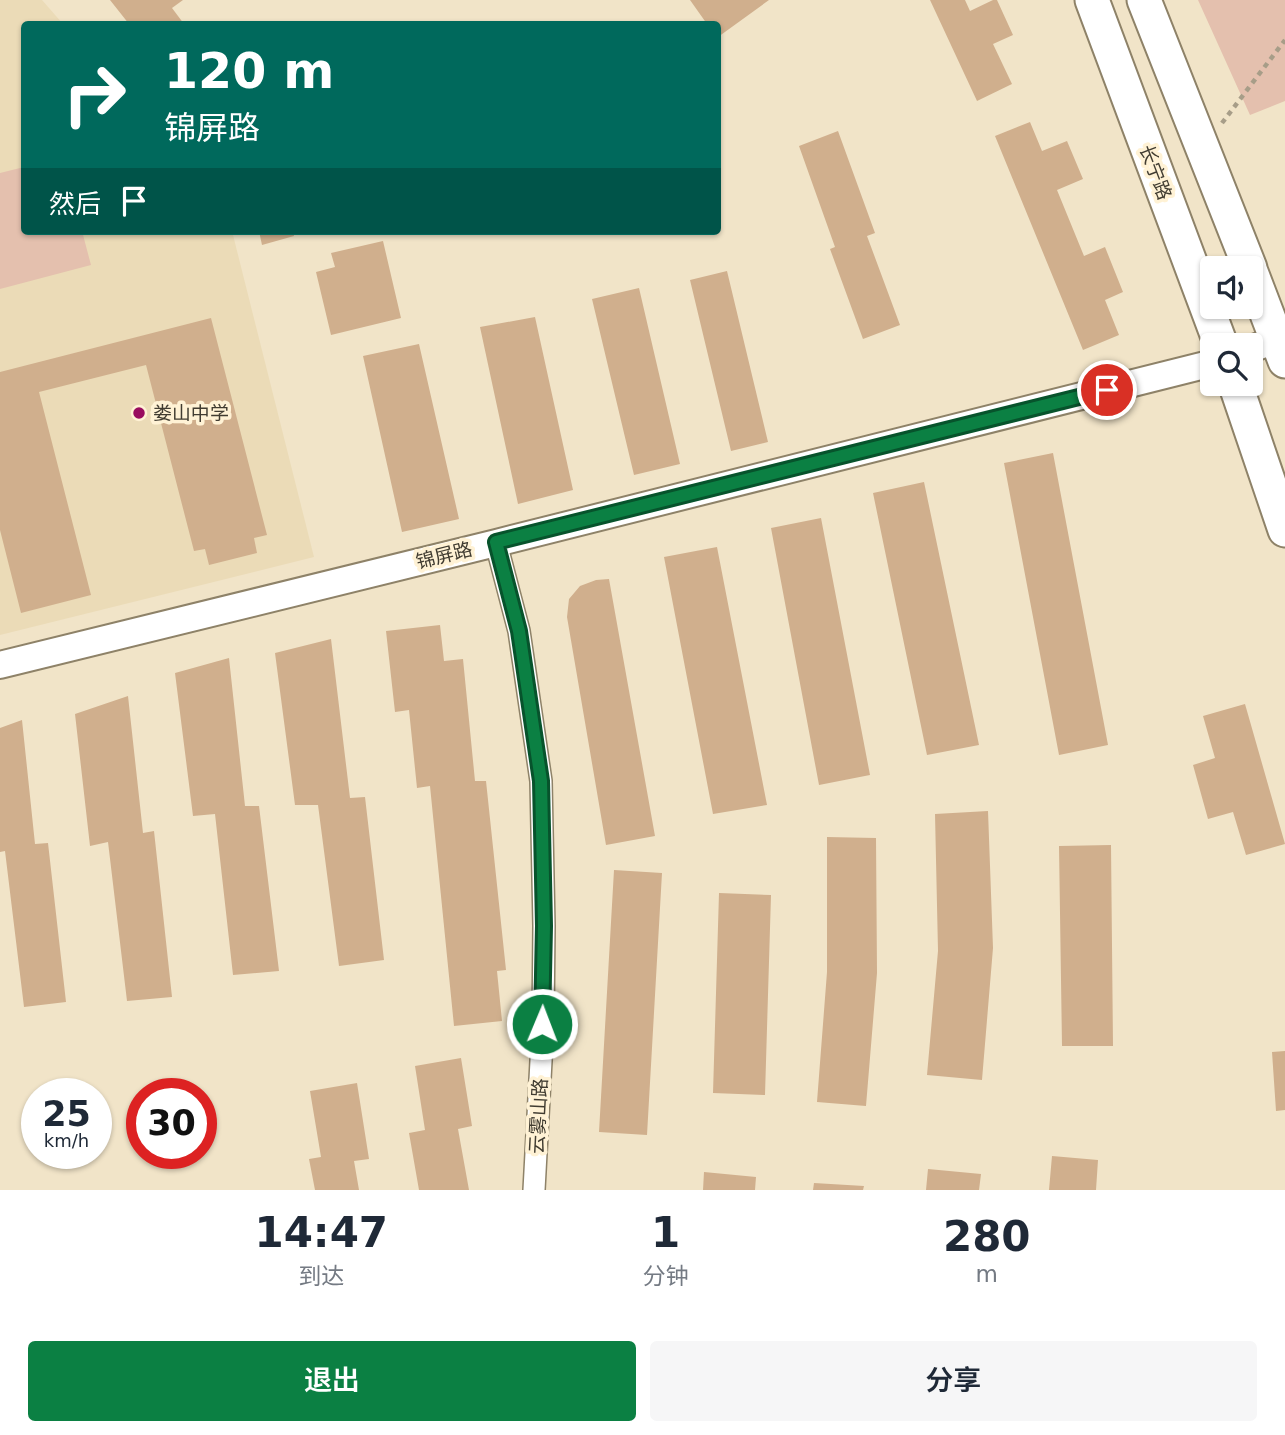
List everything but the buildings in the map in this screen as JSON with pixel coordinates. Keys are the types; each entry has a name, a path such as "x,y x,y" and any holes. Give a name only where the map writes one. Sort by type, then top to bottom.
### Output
{"main road":[{"name":"长宁路","path":"1092,0 1217,333"},
{"path":"1144,0 1244,256"},
{"path":"1263,319 1271,350"},
{"path":"1239,396 1285,530"}],"street":[{"name":"锦屏路","path":"0,665 1200,366"},
{"name":"云雾山路","path":"496,542 519,631 541,781 543,987 534,1190"}],"path":[{"path":"1202,148 1285,40"}],"shaded area":[{"name":"娄山中学","path":"0,0 42,0 60,21 21,21 21,235 233,235 314,557 0,635"},
{"path":"1198,0 1285,0 1285,101 1250,115"},
{"path":"21,168 21,235 83,235 91,265 0,289 0,173"}],"place":[{"name":"娄山中学","path":"139,413"}],"route":[{"path":"542,1024 544,926 541,781 519,631 496,542 1107,390"}]}
